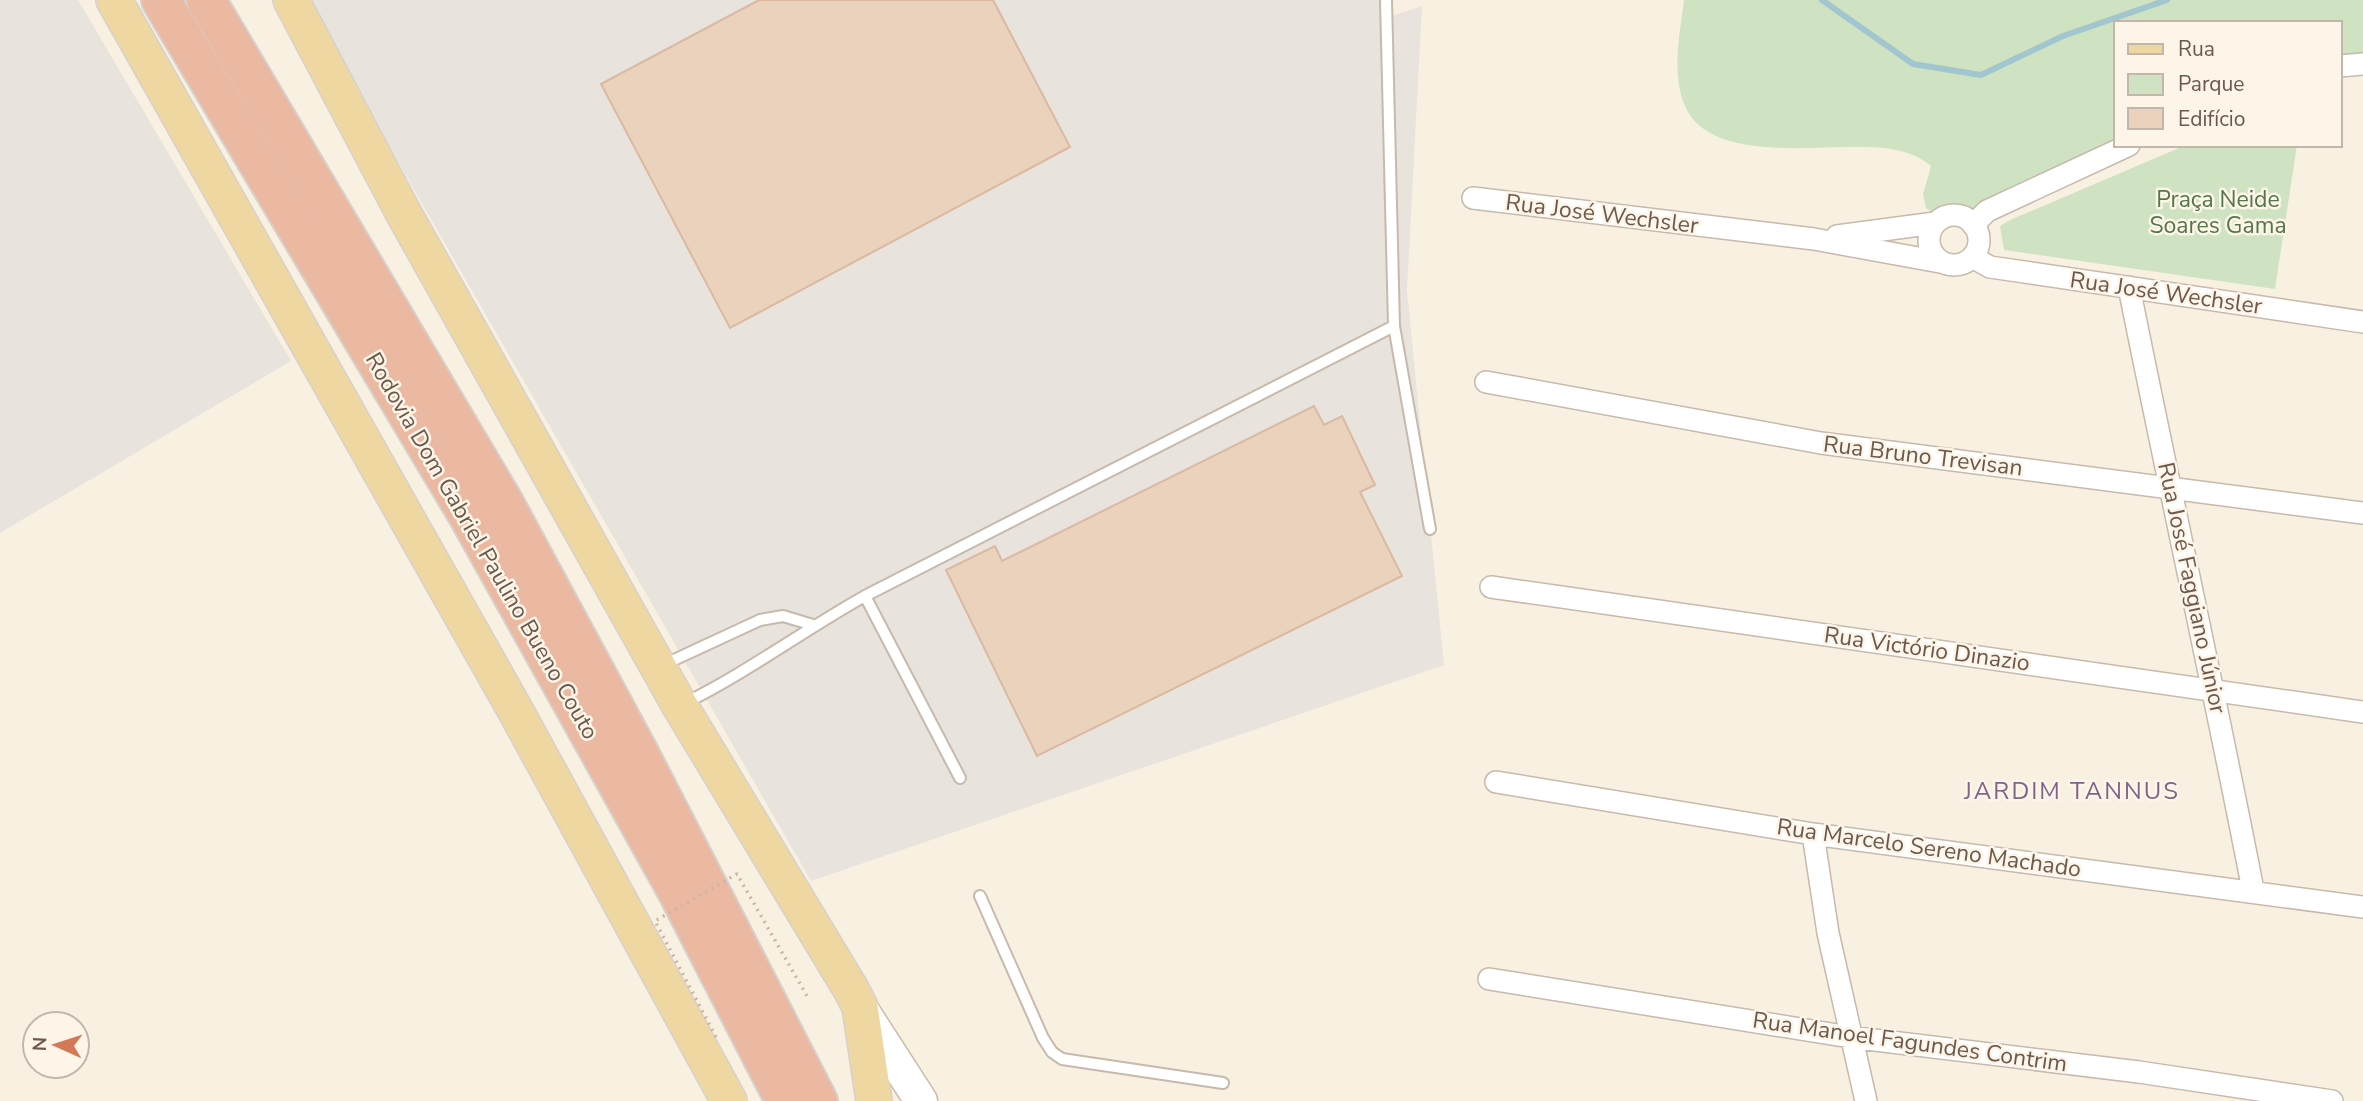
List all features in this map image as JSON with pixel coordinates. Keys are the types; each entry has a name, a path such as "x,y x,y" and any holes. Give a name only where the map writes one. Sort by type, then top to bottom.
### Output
{"highway":[{"name":"Rodovia Dom Gabriel Paulino Bueno Couto","path":"161,0 482,541 694,922 785,1101"},
{"name":"Rodovia Dom Gabriel Paulino Bueno Couto","path":"206,0 504,503 639,753 818,1101"}],"main road":[{"path":"114,0 521,720 729,1101"},
{"path":"291,0 404,214 680,706 860,1007 921,1101"},
{"path":"860,1007 874,1101"}],"street":[{"path":"2342,66 2363,64"},
{"path":"1973,225 1987,211 2125,147"},
{"name":"Rua José Wechsler","path":"1474,198 1814,239 1940,261"},
{"path":"1950,215 1959,216 1973,225 1979,242 1972,257 1957,265 1940,261 1930,248 1928,239 1935,223 1950,215"},
{"name":"Rua José Wechsler","path":"1814,239 1935,223"},
{"name":"Rua José Wechsler","path":"1972,257 1990,267 2363,322"},
{"name":"Rua José Faggiano Júnior","path":"2129,287 2169,487 2215,691 2253,890"},
{"name":"Rua Bruno Trevisan","path":"1486,382 1821,443 2363,513"},
{"name":"Rua Victório Dinazio","path":"1492,587 2363,712"},
{"name":"Rua Marcelo Sereno Machado","path":"1496,782 1813,834 2363,906"},
{"path":"1813,834 1828,933 1866,1101"},
{"name":"Rua Manoel Fagundes Contrim","path":"1489,979 1850,1037 2139,1072 2332,1101"}],"lane":[{"path":"1386,0 1394,326 1430,529"},
{"path":"680,706 734,679 813,625 865,596 1394,326"},
{"path":"865,596 960,778"},
{"path":"658,667 760,620 783,616 813,625"},
{"path":"980,896 1043,1038 1052,1052 1062,1059 1223,1083"}],"path":[{"path":"716,1037 655,921 737,874 807,996"}],"shaded area":[{"path":"0,0 78,0 291,361 0,533"},
{"path":"305,0 1389,0 1389,17 1422,6 1407,291 1444,665 811,881"}],"green space":[{"path":"1684,0 2363,0 2363,62 2342,66 2342,21 2114,21 2114,144 1981,214 1966,219 1946,219 1926,208 1923,194 1931,166 1913,155 1872,147 1758,146 1713,135 1696,123 1685,106 1678,81"},
{"name":"Praça Neide Soares Gama","path":"2181,147 2297,147 2275,289 2004,250 2000,226"}],"building":[{"path":"759,0 993,0 1070,147 730,328 601,84"},
{"path":"1314,406 1324,425 1342,416 1375,485 1360,492 1402,576 1037,756 946,570 995,546 1002,561"}],"waterway":[{"path":"1822,0 1913,64 1981,75 2063,36 2167,0"}],"district":[{"name":"JARDIM TANNUS","path":"2072,791"}]}
